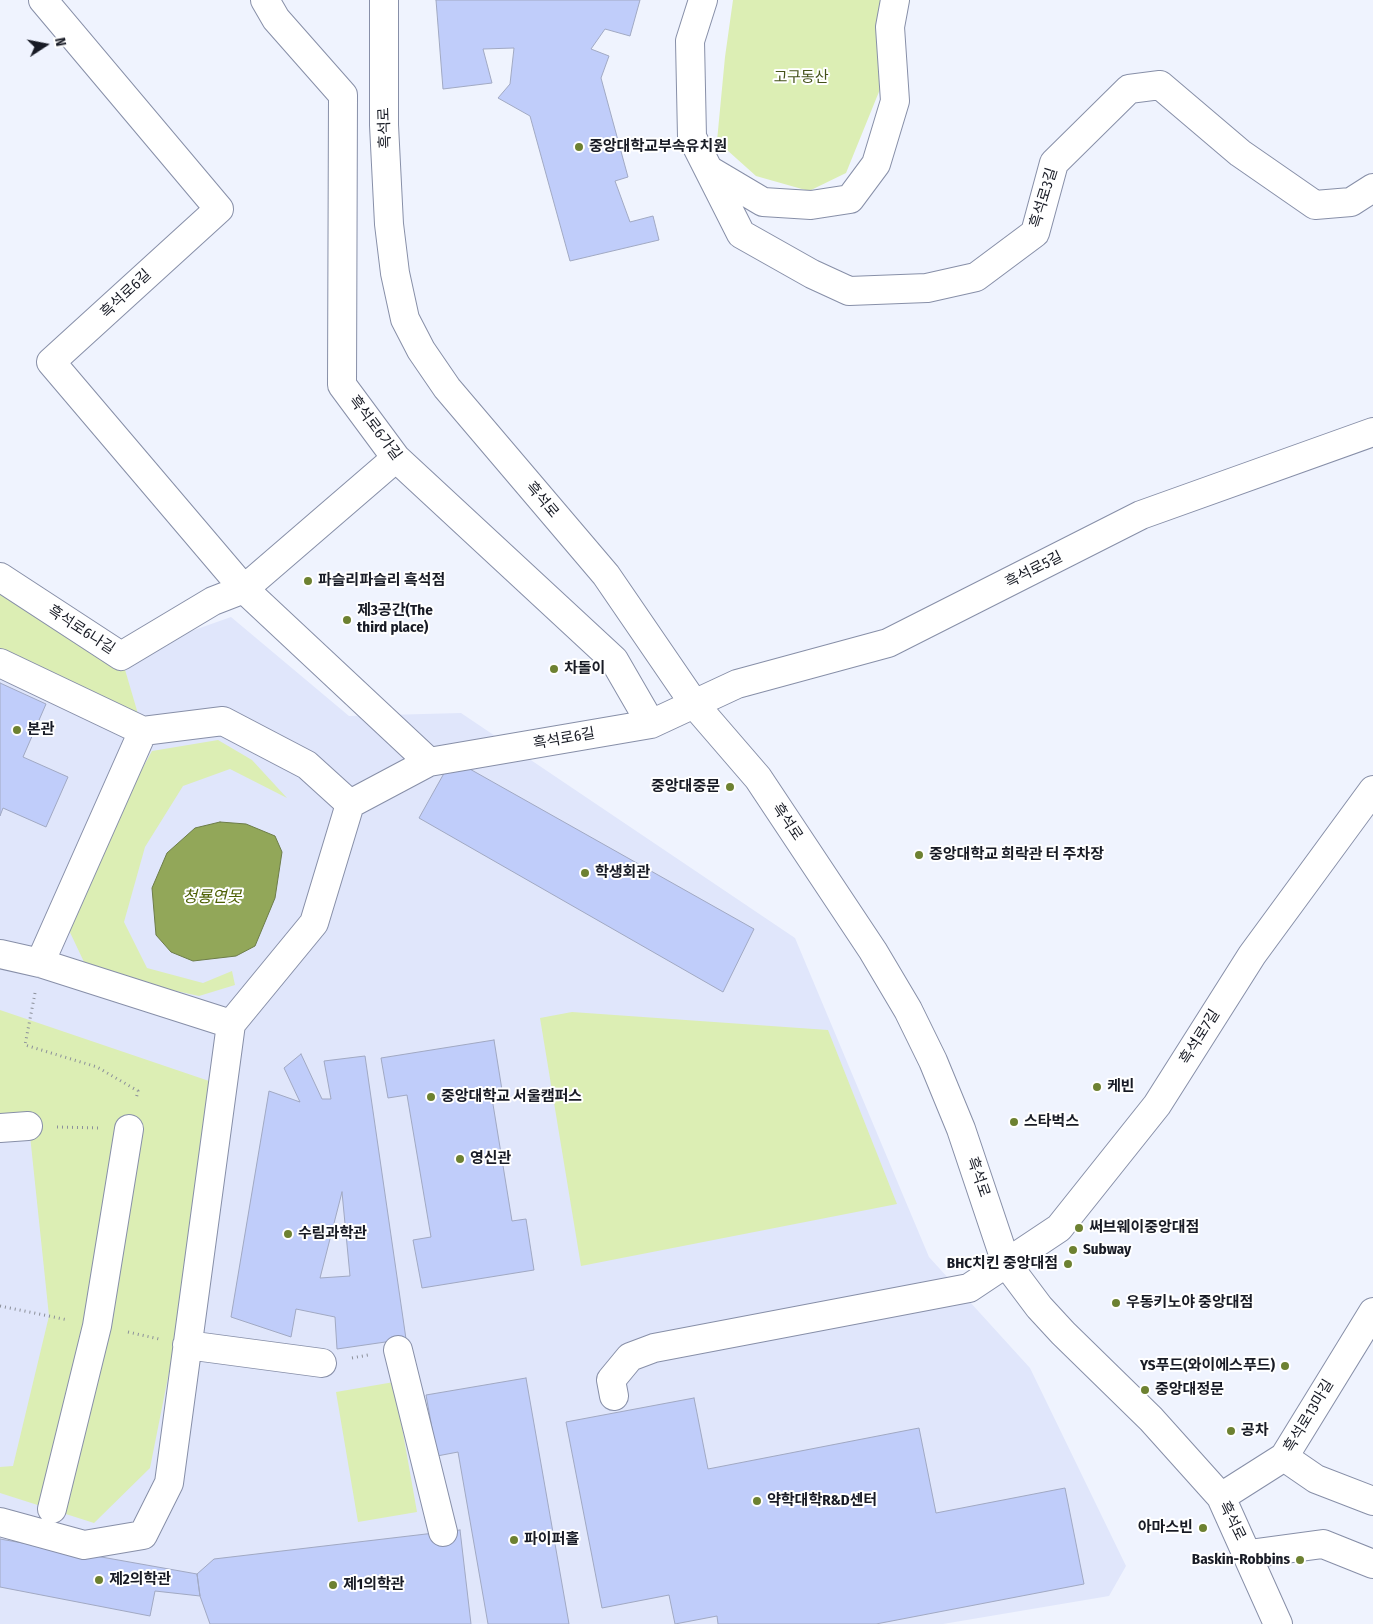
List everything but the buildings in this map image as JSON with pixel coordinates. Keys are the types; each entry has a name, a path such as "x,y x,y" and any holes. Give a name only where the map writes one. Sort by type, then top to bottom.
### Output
{"street":[{"name":"흑석로6길","path":"43,0 219,208 51,362 244,590 429,762"},
{"name":"흑석로6가길","path":"265,0 276,19 343,95 342,385 396,458 614,660 651,724"},
{"name":"흑석로","path":"384,0 384,125 389,224 395,272 406,319 420,350 447,388 606,575 695,705 758,778 873,951 908,1010 934,1061 962,1129 1006,1263 1039,1307 1151,1419 1221,1496 1249,1554 1278,1624"},
{"name":"흑석로3길","path":"704,0 690,41 692,137 741,234 812,274 849,291 927,288 976,277 1035,233 1054,163 1129,89 1160,85 1240,153 1315,205 1351,202 1373,188"},
{"path":"710,170 763,202 811,205 850,199 876,164 895,101 890,27 895,0"},
{"name":"흑석로5길","path":"695,705 737,684 888,643 1141,515 1373,432"},
{"path":"244,590 396,458"},
{"name":"흑석로6나길","path":"0,577 121,656 213,601 244,590"},
{"path":"0,663 143,731 223,721 307,765 350,804 314,923 231,1024 169,1483 143,1535 84,1544 0,1522"},
{"name":"흑석로6길","path":"350,804 429,762 651,724 695,705"},
{"path":"40,963 143,731"},
{"name":"흑석로7길","path":"614,1396 611,1380 630,1357 654,1348 969,1288 1059,1228 1157,1105 1252,955 1373,790"},
{"path":"0,954 40,963 231,1024"},
{"path":"0,1128 28,1126"},
{"path":"52,1509 96,1326 129,1129"},
{"name":"흑석로13마길","path":"1221,1496 1284,1458 1373,1312"},
{"path":"187,1345 322,1363"},
{"path":"398,1350 443,1532"},
{"path":"1284,1458 1316,1479 1373,1501"},
{"path":"1249,1554 1323,1544 1373,1564"}],"path":[{"path":"28,1126 129,1129 138,1091 97,1067 25,1045 40,963"}],"shaded area":[{"name":"중앙대학교 서울캠퍼스","path":"0,577 121,656 231,617 349,716 461,713 795,938 929,1257 1030,1368 1126,1566 1109,1596 943,1624 0,1624"}],"green space":[{"name":"고구동산","path":"733,0 910,0 900,40 846,173 809,191 756,176 717,141 725,57"},
{"path":"0,577 121,656 143,731 0,663"},
{"path":"218,740 252,760 287,798 230,769 183,786 145,847 124,922 147,968 203,983 232,971 235,985 199,996 144,984 84,962 67,926 114,820 152,751"},
{"path":"0,1010 215,1083 175,1342 150,1468 94,1523 0,1493 0,1467 13,1466 49,1316 29,1126 0,1115"},
{"path":"572,1012 828,1030 897,1204 581,1266 540,1018"},
{"path":"394,1382 417,1512 358,1522 336,1392"}],"water":[{"name":"청룡연못","path":"220,822 246,824 275,836 282,852 275,898 255,946 236,956 193,961 171,952 156,935 152,888 167,853 195,828"}],"place":[{"name":"중앙대학교부속유치원","path":"579,147"},
{"name":"파슬리파슬리 흑석점","path":"308,581"},
{"name":"제3공간(The third place)","path":"347,620"},
{"name":"차돌이","path":"554,669"},
{"name":"본관","path":"17,730"},
{"name":"중앙대중문","path":"730,787"},
{"name":"중앙대학교 희락관 터 주차장","path":"919,855"},
{"name":"학생회관","path":"585,873"},
{"name":"케빈","path":"1097,1087"},
{"name":"중앙대학교 서울캠퍼스","path":"431,1097"},
{"name":"스타벅스","path":"1014,1122"},
{"name":"영신관","path":"460,1159"},
{"name":"써브웨이중앙대점","path":"1079,1228"},
{"name":"수림과학관","path":"288,1234"},
{"name":"Subway","path":"1073,1250"},
{"name":"BHC치킨 중앙대점","path":"1068,1264"},
{"name":"우동키노야 중앙대점","path":"1116,1303"},
{"name":"YS푸드(와이에스푸드)","path":"1285,1366"},
{"name":"중앙대정문","path":"1145,1390"},
{"name":"공차","path":"1231,1431"},
{"name":"약학대학R&D센터","path":"757,1501"},
{"name":"아마스빈","path":"1203,1528"},
{"name":"파이퍼홀","path":"514,1540"},
{"name":"Baskin-Robbins","path":"1300,1560"},
{"name":"제2의학관","path":"99,1580"},
{"name":"제1의학관","path":"333,1585"}]}
